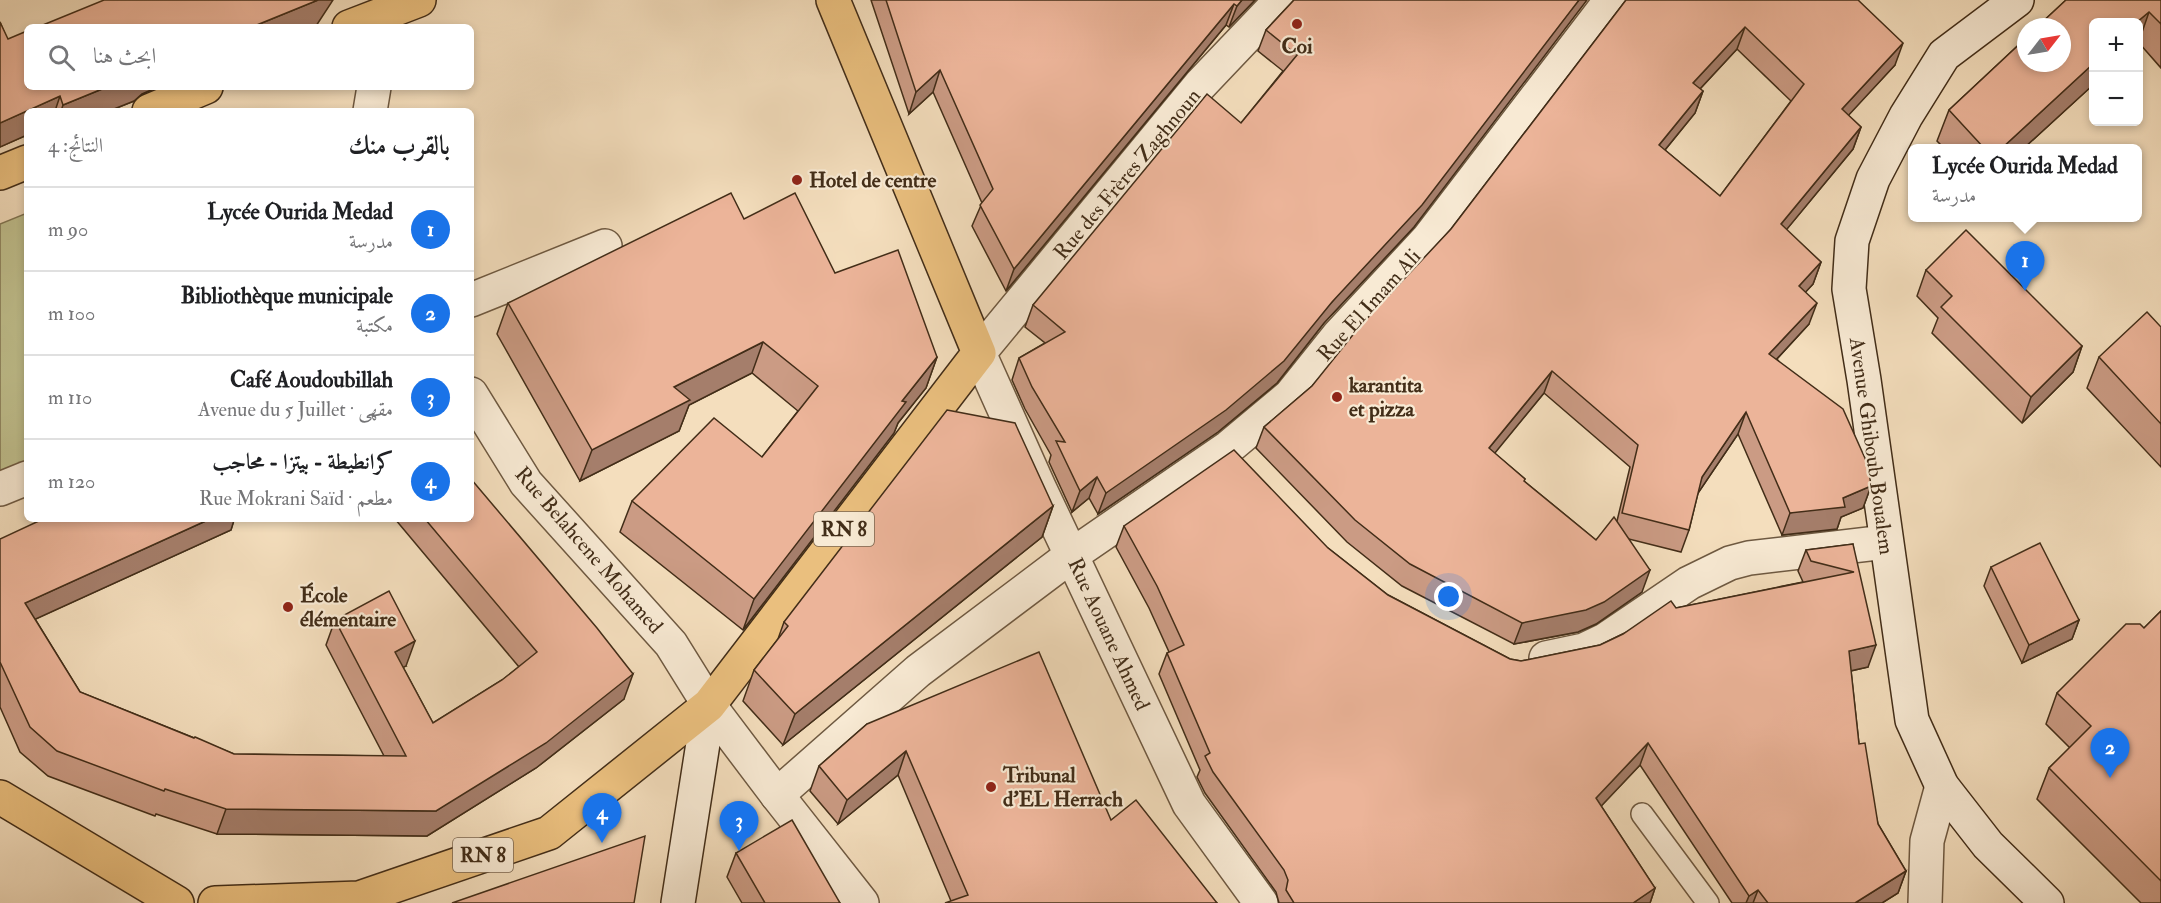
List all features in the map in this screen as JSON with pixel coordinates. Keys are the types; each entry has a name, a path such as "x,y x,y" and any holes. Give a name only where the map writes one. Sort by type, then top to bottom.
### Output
{"main road":[{"path":"357,24 419,0"},
{"path":"833,0 978,353"},
{"path":"156,108 199,90"},
{"path":"0,173 24,163"},
{"name":"RN 8","path":"214,903 359,898 549,833 709,705 978,353"},
{"path":"3,792 177,903"}],"street":[{"name":"Rue des Frères Zaghnoun","path":"978,353 1200,85 1281,0"},
{"name":"Rue El Imam Ali","path":"777,795 918,671 1072,555 1229,447 1290,396 1338,336 1428,239 1611,0"},
{"name":"Avenue Ghiboub Boualem","path":"2017,0 1944,55 1906,116 1873,179 1852,242 1849,289 1912,720 1942,786 1988,845 2047,903"},
{"path":"370,108 374,90"},
{"path":"474,299 605,246"},
{"name":"Rue Aouane Ahmed","path":"978,353 1189,804 1261,903"},
{"name":"Rue Belahcene Mohamed","path":"474,399 526,483 671,644 709,705 862,903"},
{"path":"1229,447 1253,472"},
{"path":"0,489 24,479"},
{"path":"1511,664 1575,652 1605,640 1689,583 1730,563 1749,558 1886,542"},
{"path":"678,903 709,705"},
{"path":"1925,903 1927,841 1942,786"}],"lane":[{"path":"1642,814 1708,903"}],"green space":[{"path":"24,214 24,483 0,492 0,224"}],"building":[{"path":"104,0 318,0 259,24 45,24"},
{"path":"886,0 1242,0 1237,6 1234,4 1014,269 980,205 993,189 940,70 916,92"},
{"path":"1294,0 1579,0 1422,205 1332,302 1284,361 1226,410 1106,493 1097,477 1080,491 1056,441 1065,442 1032,387 1019,358 1065,332 1033,305 1207,94 1241,123 1297,55 1266,30"},
{"path":"1626,0 1858,0 1903,43 1842,109 1861,127 1781,224 1821,262 1799,286 1817,303 1769,354 1843,409 1868,465 1871,486 1843,498 1845,507 1790,513 1746,412 1702,477 1689,530 1622,513 1638,445 1552,371 1489,448 1525,479 1524,481 1596,540 1614,517 1650,570 1604,602 1586,610 1522,623 1410,564 1355,520 1264,427 1312,386 1360,326 1451,229","holes":["1745,27 1804,84 1720,196 1659,145 1703,91 1693,83"]},
{"path":"2066,0 2161,0 2161,24 2149,12 2142,18 2089,18 2089,68 2006,144 1980,144 1949,110 2017,46 2017,72 2071,72 2071,18 2047,18"},
{"path":"0,22 8,39 24,32 24,90 100,90 63,105 60,96 33,108 24,108 24,112 0,123"},
{"path":"731,193 744,219 795,193 835,273 898,250 937,357 902,401 906,402 754,599 632,501 714,418 762,457 818,386 763,342 674,387 690,400 592,450 508,303"},
{"path":"1966,230 2082,346 2031,397 1941,307 1952,296 1926,270"},
{"path":"2147,312 2161,327 2161,424 2099,357"},
{"path":"947,410 1015,423 1053,506 795,714 754,670 788,626 784,622"},
{"path":"1234,450 1328,548 1388,595 1510,659 1521,661 1600,645 1623,634 1671,601 1676,608 1854,572 1811,561 1806,550 1853,544 1876,645 1849,651 1859,744 1865,743 1878,824 1906,871 1855,903 1768,903 1758,890 1749,896 1648,743 1596,798 1655,888 1633,903 1294,903 1286,890 1288,880 1284,870 1213,772 1205,756 1210,753 1167,653 1184,645 1157,586 1124,526"},
{"path":"474,483 633,674 546,743 436,811 226,809 165,789 164,791 57,751 30,727 0,662 0,539 37,522 203,522 25,603 80,692 234,754 406,756 335,620 389,591 415,641 395,652 433,723 502,680 537,652 428,522 474,522"},
{"path":"2040,543 2079,620 2029,645 1991,567"},
{"path":"2161,611 2161,881 2049,768 2091,726 2057,693 2126,624 2140,624 2144,628"},
{"path":"1039,652 1111,820 1136,800 1217,903 945,903 968,895 906,751 847,800 819,766 867,724"},
{"path":"792,820 840,903 765,903 736,853"},
{"path":"645,836 634,903 452,903"}],"place":[{"name":"Coi","path":"1297,24"},
{"name":"Hotel de centre","path":"797,180"},
{"name":"Lycée Ourida Medad","path":"2025,291"},
{"name":"karantita et pizza","path":"1337,397"},
{"name":"École élémentaire","path":"288,607"},
{"name":"Bibliothèque municipale","path":"2110,778"},
{"name":"Tribunal d'EL Herrach","path":"991,787"},
{"name":"كرانطيطة - بيتزا - محاجب","path":"602,843"},
{"name":"Café Aoudoubillah","path":"739,851"}]}
